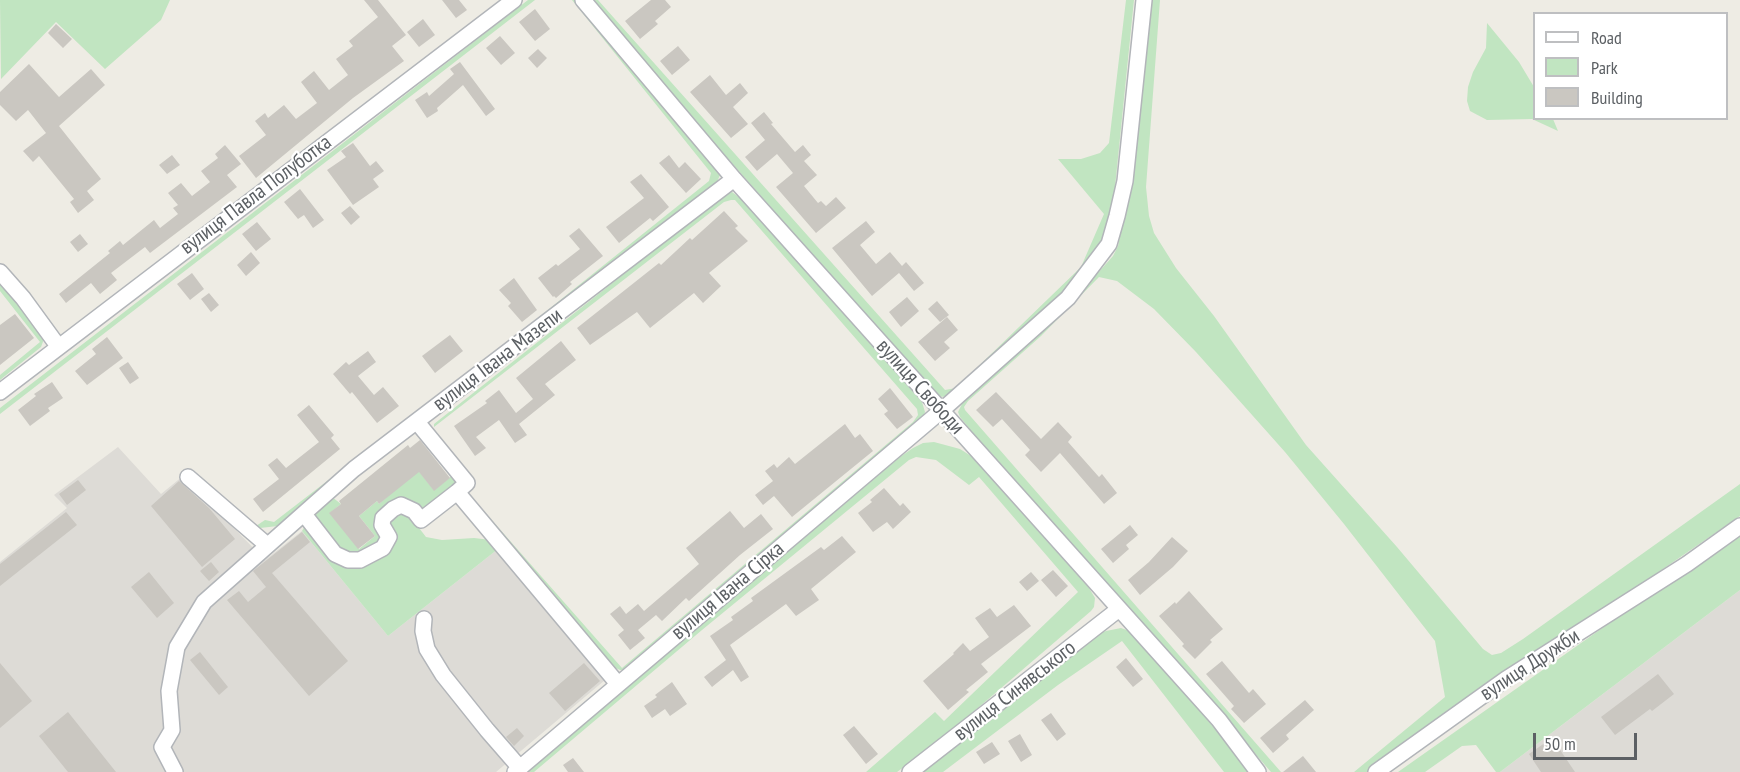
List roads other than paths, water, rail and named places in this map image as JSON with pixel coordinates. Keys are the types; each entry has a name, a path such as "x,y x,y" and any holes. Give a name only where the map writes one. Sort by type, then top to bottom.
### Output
{"street":[{"name":"вулиця Павла Полуботка","path":"0,392 58,345 514,0"},
{"name":"вулиця Свободи","path":"583,0 734,179 1219,720 1258,772"},
{"name":"вулиця Івана Сірка","path":"518,770 941,411 1068,298 1109,244 1125,181 1144,0"},
{"name":"вулиця Івана Мазепи","path":"175,772 162,747 172,730 169,691 177,647 204,602 354,470 734,179"},
{"path":"0,272 23,298 58,345"},
{"path":"304,514 335,554 348,560 360,560 383,548 388,537 382,525 382,518 393,509 401,505 414,511 421,520 457,492 467,483 417,422"},
{"path":"188,477 263,550"},
{"path":"457,492 618,684"},
{"name":"вулиця Дружби","path":"1376,772 1506,679 1687,564 1740,526"},
{"name":"вулиця Синявського","path":"910,772 1119,609"},
{"path":"424,619 423,631 427,649 443,675 518,770"}]}
